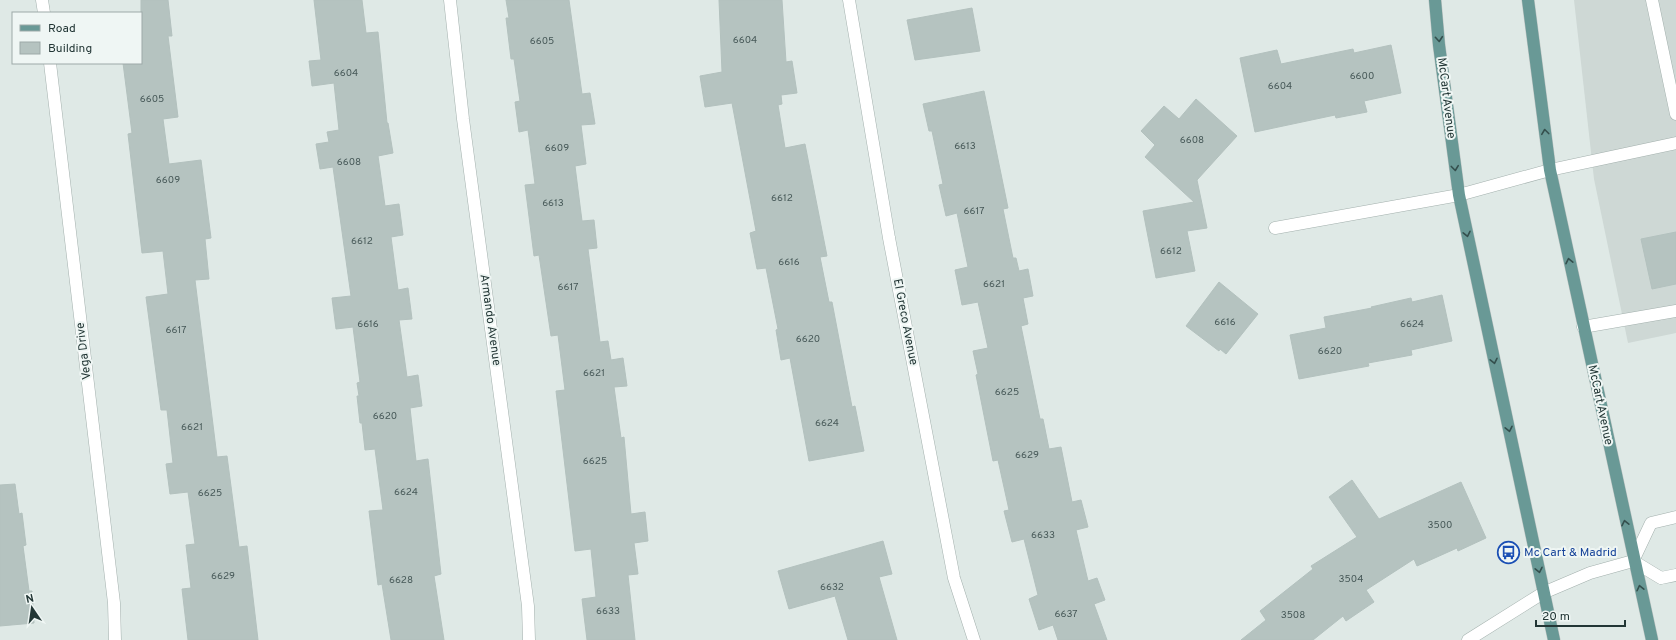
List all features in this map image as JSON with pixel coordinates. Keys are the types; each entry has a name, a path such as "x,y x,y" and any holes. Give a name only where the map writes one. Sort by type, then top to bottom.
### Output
{"main road":[{"name":"McCart Avenue","path":"1435,0 1439,45 1459,195 1554,640"},
{"name":"McCart Avenue","path":"1528,0 1550,170 1652,640"}],"street":[{"path":"42,0 44,12"},
{"name":"Armando Avenue","path":"450,0 462,119 528,606 529,640"},
{"name":"El Greco Avenue","path":"849,0 889,238 954,578 974,640"},
{"path":"1652,0 1676,114"},
{"name":"Vega Drive","path":"50,64 114,603 115,640"},
{"path":"1275,228 1459,195 1550,170 1676,143"},
{"path":"1583,327 1676,311"},
{"path":"1634,561 1651,523 1676,517"},
{"path":"1468,640 1544,593 1590,574 1634,561 1661,578 1676,575"}],"shaded area":[{"path":"1574,0 1676,0 1676,333 1628,343 1594,179"}],"building":[{"path":"141,0 168,0 172,36 168,36 178,117 163,119 169,164 201,160 211,238 205,239 209,279 195,280 217,457 227,456 239,547 247,546 258,640 188,640 182,589 191,588 186,545 195,544 188,492 170,494 166,464 173,463 167,410 161,410 146,297 168,294 163,251 142,253 128,134 132,133 123,64 142,64"},
{"path":"314,0 362,0 366,33 378,32 387,123 393,153 378,156 385,206 399,204 403,235 391,237 398,290 408,288 412,319 399,320 407,377 418,375 422,406 410,408 416,461 428,459 441,574 434,576 444,640 391,640 382,584 378,585 369,511 383,510 375,449 365,450 362,423 360,423 357,383 360,382 353,327 336,329 332,298 351,296 333,167 320,169 316,144 329,142 327,132 339,130 334,83 312,86 309,61 321,60"},
{"path":"506,0 569,0 582,94 590,93 595,124 581,125 586,164 575,166 582,221 594,220 597,248 588,249 600,342 608,341 611,360 623,358 627,386 614,387 621,438 624,437 631,514 645,512 648,541 634,543 638,574 628,575 635,640 587,640 582,599 596,597 591,549 575,551 556,391 565,390 558,335 551,336 539,255 534,256 525,185 535,184 528,130 519,132 515,102 520,101 514,59 511,59 506,18 509,18"},
{"path":"719,0 782,0 786,62 792,61 797,93 781,95 782,104 778,105 785,148 805,144 827,256 820,257 829,302 832,302 852,407 855,406 864,451 809,461 790,358 781,360 776,330 778,329 766,268 757,269 750,233 756,231 732,103 705,107 700,76 722,72"},
{"path":"972,8 980,51 915,60 907,20"},
{"path":"1391,45 1401,93 1364,101 1367,112 1336,118 1335,115 1255,132 1240,58 1277,50 1281,64 1353,49 1354,53"},
{"path":"984,91 1008,208 1003,209 1013,258 1016,258 1019,271 1028,269 1033,296 1023,298 1028,324 1021,326 1040,419 1043,419 1049,449 1061,447 1072,502 1081,500 1088,527 1076,530 1088,581 1097,578 1105,600 1094,604 1107,640 1058,640 1053,625 1039,630 1029,599 1038,595 1024,539 1012,542 1004,511 1009,510 998,460 993,461 976,375 978,374 973,351 988,348 978,302 962,305 955,270 968,267 957,213 946,216 939,185 943,184 932,131 929,131 923,104"},
{"path":"1196,99 1237,136 1197,180 1207,228 1187,231 1195,271 1156,278 1143,211 1194,202 1145,157 1155,145 1141,131 1164,106 1179,119"},
{"path":"1676,232 1676,284 1652,289 1641,239"},
{"path":"1219,282 1258,314 1226,354 1220,349 1219,351 1186,326"},
{"path":"1442,295 1452,341 1411,350 1412,355 1368,363 1369,366 1299,379 1290,335 1326,328 1324,317 1372,308 1371,307 1411,298 1412,302"},
{"path":"1352,480 1379,519 1461,482 1486,538 1458,551 1457,548 1417,566 1414,559 1366,590 1374,602 1346,621 1343,616 1313,640 1241,640 1266,620 1260,611 1313,569 1311,566 1357,537 1329,497"},
{"path":"15,484 19,514 22,513 26,545 23,546 29,591 32,591 34,623 0,626 0,485"},
{"path":"883,541 892,574 879,577 897,640 848,640 835,596 789,609 778,571"}],"place":[{"name":"Mc Cart & Madrid","path":"1509,553"}]}
